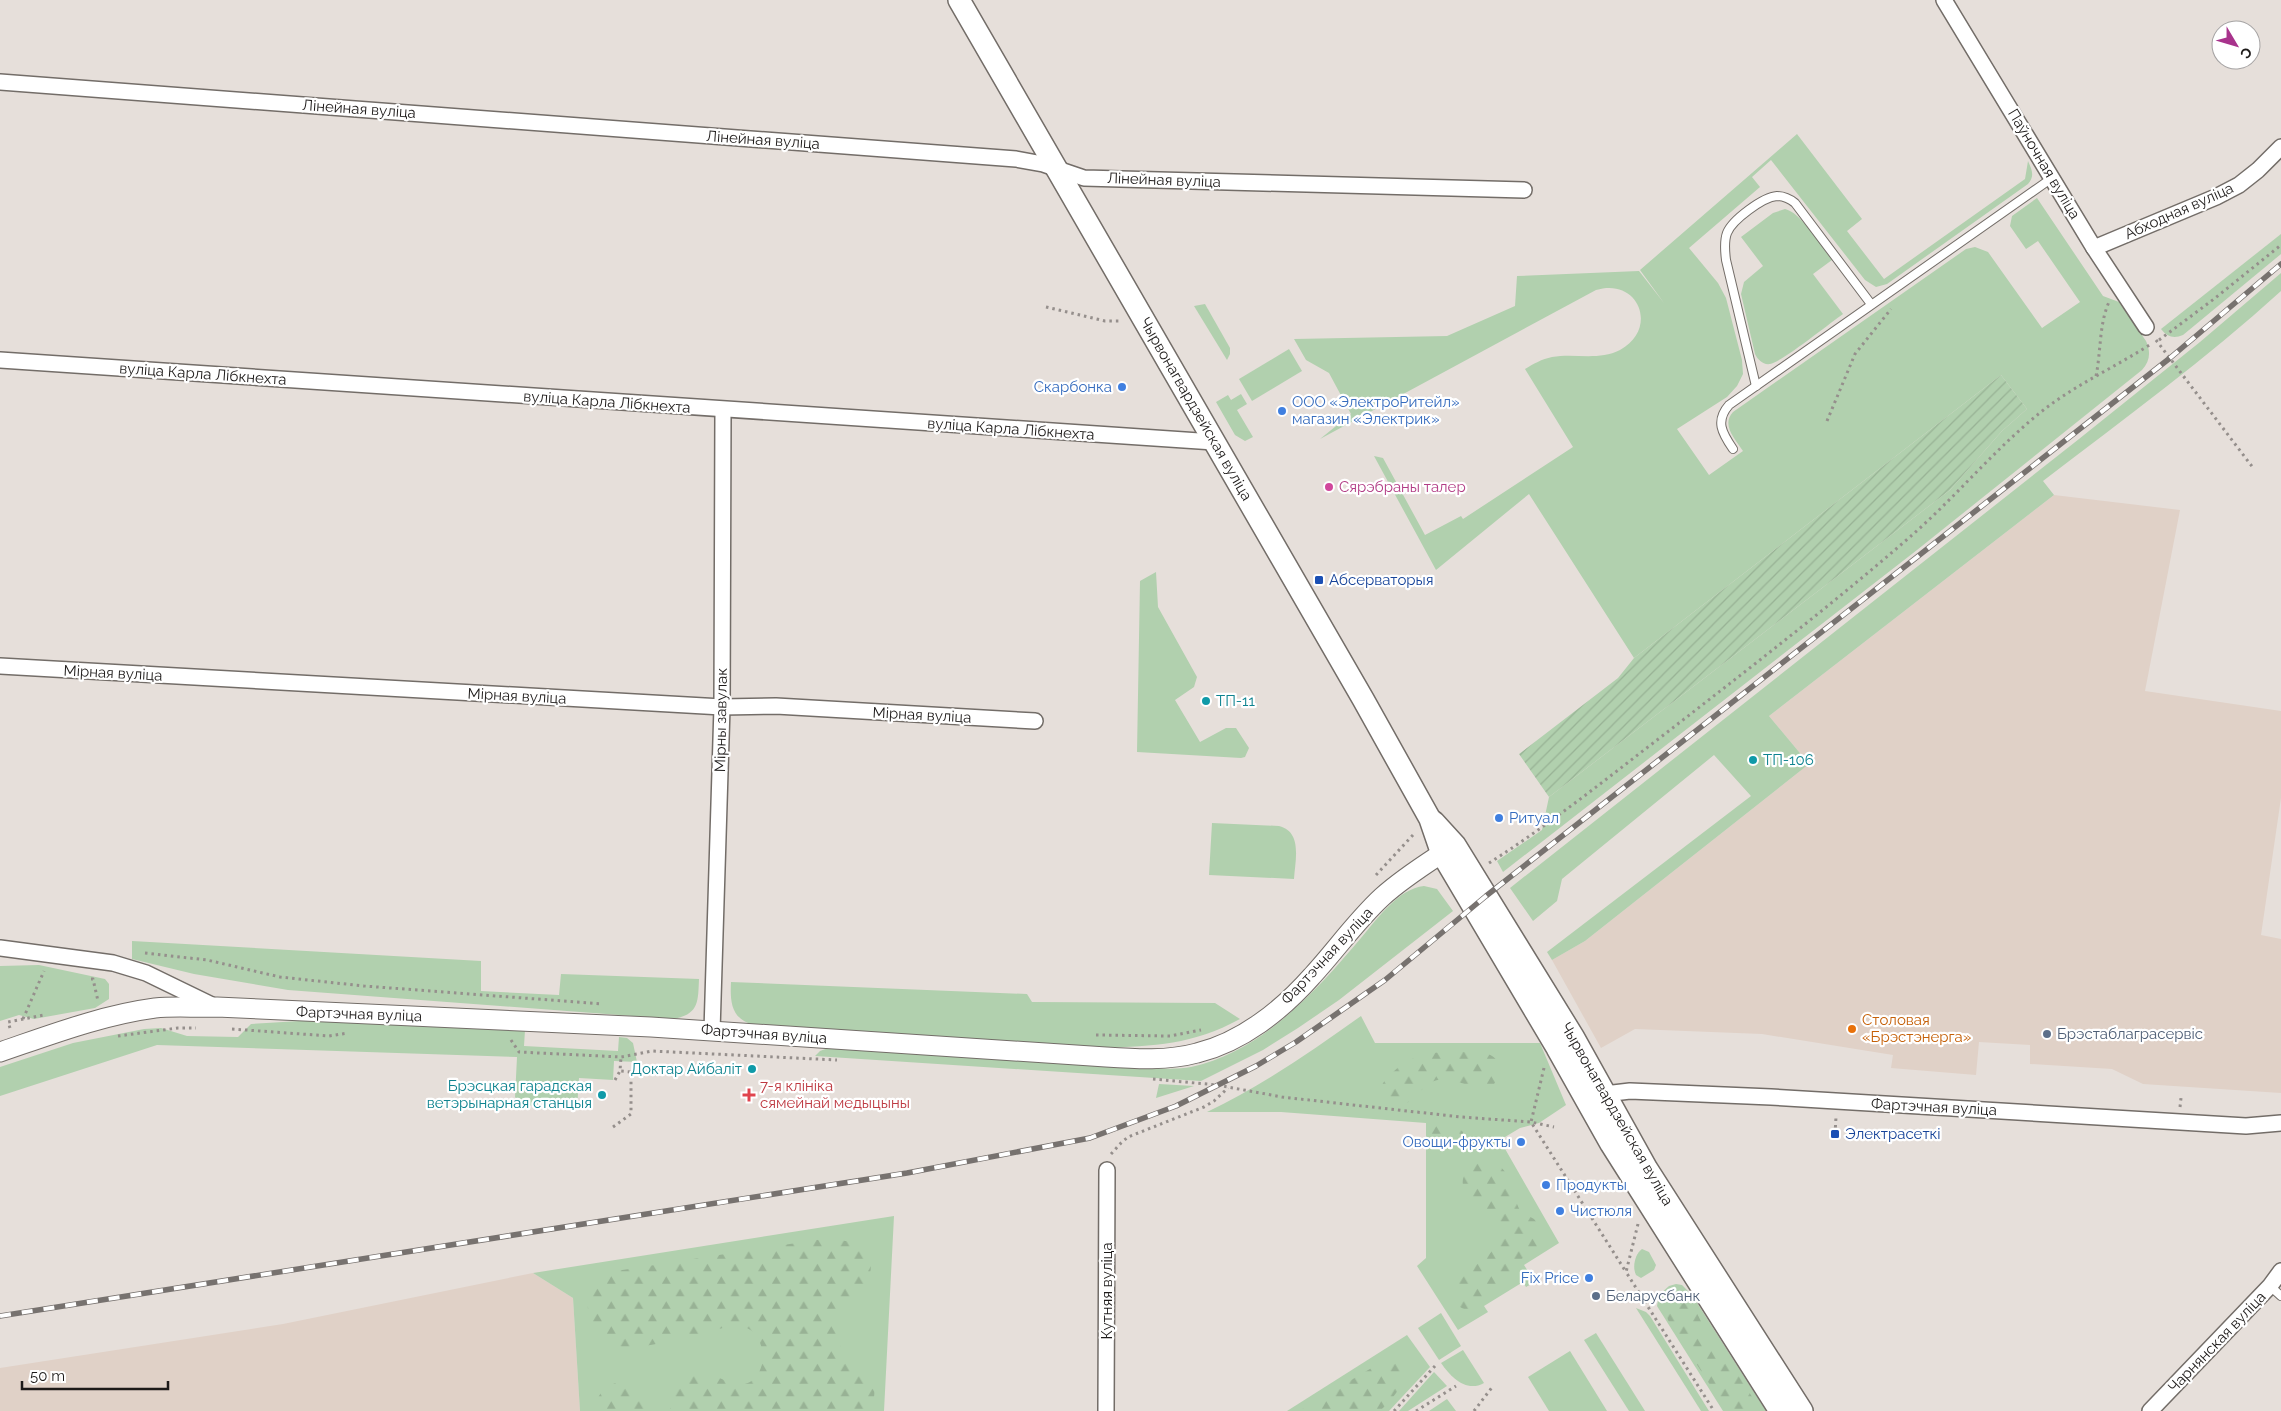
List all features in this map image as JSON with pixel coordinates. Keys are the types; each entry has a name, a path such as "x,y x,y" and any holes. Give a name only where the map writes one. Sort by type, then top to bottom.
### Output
{"main road":[{"name":"Чырвонагвардзейская вуліца","path":"959,0 1144,316 1214,442 1448,850 1597,1100 1647,1169 1802,1411"},
{"name":"Чырвонагвардзейская вуліца","path":"1448,850 1472,873 1574,1038 1597,1100 1626,1168 1780,1411"}],"street":[{"name":"Паўночная вуліца","path":"1945,0 2094,248 2146,327"},
{"name":"Лінейная вуліца","path":"0,82 1016,158 1056,168 1084,178 1524,190"},
{"name":"Абходная вуліца","path":"2094,248 2216,197 2258,170 2281,147"},
{"name":"вуліца Карла Лібкнехта","path":"0,360 1214,442"},
{"name":"Мірны завулак","path":"712,1031 722,707 723,410"},
{"name":"Мірная вуліца","path":"0,666 722,707 776,706 1035,721"},
{"name":"Фартэчная вуліца","path":"0,1052 102,1019 157,1008 217,1008 712,1031 1106,1058 1142,1059 1197,1053 1222,1044 1251,1029 1274,1012 1313,976 1382,897 1397,884 1448,850"},
{"path":"0,948 113,962 146,973 217,1008"},
{"name":"Фартэчная вуліца","path":"1597,1100 1630,1091 1780,1097 2246,1126 2281,1122"},
{"name":"Кутняя вуліца","path":"1106,1411 1107,1170"},
{"name":"Чарнянская вуліца","path":"2150,1411 2276,1291 2281,1271"}],"lane":[{"path":"1733,449 1721,429 1720,420 1723,412 1730,405 2052,178"},
{"path":"1756,386 1726,260 1725,246 1727,233 1754,206 1776,196 1786,198 1795,203 1871,304"}],"path":[{"path":"1472,873 1554,818 1744,672 1912,536 2026,425 2066,393 2157,341 2214,299 2281,245"},
{"path":"2096,377 2105,310 2119,286"},
{"path":"1046,307 1105,321 1126,321 1144,316"},
{"path":"1827,421 1855,354 1891,309"},
{"path":"2146,327 2254,469"},
{"path":"1372,880 1413,835"},
{"path":"141,953 207,960 280,976 336,983 613,1004"},
{"path":"23,1019 45,970"},
{"path":"84,978 93,979 99,1004 90,1006"},
{"path":"8,1022 52,1013"},
{"path":"102,1019 106,1038 178,1028 197,1028"},
{"path":"225,1028 329,1036 353,1032"},
{"path":"1089,1035 1170,1036 1203,1030"},
{"path":"502,1039 511,1040 519,1052 621,1057 652,1051 805,1058"},
{"path":"615,1080 620,1071 621,1057"},
{"path":"1546,1058 1531,1122 1714,1411"},
{"path":"613,1127 630,1114 631,1072 620,1071"},
{"path":"1176,1081 1228,1087 1282,1097 1461,1117 1531,1122 1554,1127"},
{"path":"1107,1170 1108,1160 1121,1143 1128,1138 1204,1107 1214,1101 1228,1087"},
{"path":"1626,1272 1640,1215"},
{"path":"1394,1411 1435,1366"},
{"path":"1416,1411 1456,1386"},
{"path":"1474,1411 1493,1386"}],"shaded area":[{"path":"2054,495 2180,510 2145,691 2281,711 2281,798 2261,935 2281,939 2281,1093 2143,1084 2112,1069 2030,1064 2030,1045 1979,1042 1976,1075 1891,1068 1893,1055 1762,1034 1635,1029 1601,1048 1552,960 1585,941 1809,764 1769,716"},
{"path":"533,1273 573,1298 580,1411 0,1411 0,1368 283,1324"}],"green space":[{"path":"1797,134 1862,219 1847,231 1884,279 2025,179 2028,161 2032,170 2032,176 2028,184 1887,284 1876,287 1865,280 1771,160 1752,177 1760,187 1689,248 1718,283 1726,298 1742,360 1743,374 1737,386 1727,397 1677,429 1709,475 1743,451 1730,432 1728,422 1733,412 1966,249 1975,247 1988,252 2042,328 2080,302 2038,241 2026,249 2010,226 2012,216 2037,198 2103,296 2119,302 2146,341 2149,349 2147,363 2142,370 1917,550 1503,872 1497,861 1542,830 1549,797 1950,490 2002,431 2027,409 2001,375 1634,658 1529,494 1436,570 1374,456 1383,458 1425,535 1461,516 1463,519 1573,447 1525,369 1552,357 1595,356 1620,350 1632,341 1639,330 1641,318 1639,307 1633,298 1623,291 1611,288 1596,290 1320,439 1351,414 1329,373 1306,360 1294,339 1447,336 1515,306 1517,276 1639,271 1664,303 1640,270"},
{"path":"1785,209 1804,223 1832,260 1813,274 1843,314 1785,357 1776,362 1765,364 1755,354 1741,294 1744,282 1763,266 1741,237 1773,213"},
{"path":"2281,234 2281,254 2183,335 2171,336 2161,329"},
{"path":"2281,273 2281,291 2253,316 2224,341 2043,481 2054,495 1769,716 1809,764 1585,941 1552,960 1547,952 1751,796 1714,755 1562,879 1557,901 1533,921 1510,888 2079,439 2200,342"},
{"path":"1205,304 1230,348 1227,360 1194,306"},
{"path":"1289,349 1302,371 1252,401 1239,379"},
{"path":"2001,375 2027,409 2002,431 1950,490 1549,797 1519,754 1618,678 1634,658"},
{"path":"1241,394 1247,404 1237,410 1253,437 1245,441 1235,435 1216,402 1228,395 1231,400"},
{"path":"1156,572 1158,607 1197,677 1194,687 1175,700 1200,742 1226,728 1236,728 1249,748 1245,757 1137,752 1140,581"},
{"path":"1212,823 1279,826 1287,829 1292,834 1296,848 1294,879 1209,875"},
{"path":"1424,886 1437,889 1453,911 1339,1000 1298,1028 1263,1050 1201,1081 815,1056 820,1051 828,1048 1142,1068 1173,1069 1191,1067 1217,1059 1242,1048 1265,1033 1326,978 1397,898 1415,888"},
{"path":"132,941 481,961 481,991 559,995 561,974 699,979 698,994 692,1011 672,1019 288,990 194,974 132,959"},
{"path":"39,965 105,979 109,984 109,999 95,1008 34,1019 19,1015 0,1021 0,966"},
{"path":"731,982 1027,994 1032,1002 1215,1003 1240,1019 1222,1028 1189,1039 1156,1045 1102,1048 754,1025 741,1019 736,1014 732,1003"},
{"path":"1361,1016 1375,1043 1540,1043 1566,1105 1539,1123 1520,1128 1500,1140 1559,1243 1524,1265 1535,1282 1526,1287 1523,1282 1484,1306 1488,1312 1458,1330 1417,1266 1426,1258 1426,1123 1281,1112 1207,1112 1267,1079"},
{"path":"316,1020 525,1030 524,1046 618,1051 619,1037 627,1038 633,1043 637,1062 614,1061 613,1080 579,1078 577,1109 522,1105 515,1097 517,1057 157,1045 0,1096 0,1067 73,1043 144,1029 161,1028 187,1036 238,1037 251,1024"},
{"path":"1482,1052 1493,1057 1499,1064 1500,1074 1494,1084 1477,1087 1441,1079 1428,1085 1409,1102 1395,1108 1388,1105 1381,1098 1381,1088 1385,1080 1400,1066 1410,1060 1421,1055 1433,1053"},
{"path":"1159,1084 1194,1086 1156,1098"},
{"path":"1441,1123 1454,1124 1463,1132 1463,1141 1457,1149 1440,1151 1431,1146 1431,1133"},
{"path":"1485,1159 1502,1168 1510,1181 1521,1212 1534,1219 1540,1227 1542,1234 1539,1246 1519,1261 1512,1279 1506,1287 1478,1306 1467,1310 1460,1307 1456,1300 1458,1285 1467,1273 1493,1250 1500,1235 1491,1219 1469,1198 1464,1190 1463,1181 1468,1168 1474,1162"},
{"path":"894,1216 884,1411 580,1411 573,1298 533,1273"},
{"path":"816,1240 839,1240 853,1243 865,1251 870,1261 871,1268 865,1283 843,1307 836,1321 835,1329 842,1348 848,1356 864,1369 874,1385 874,1396 870,1411 670,1411 671,1404 680,1386 688,1377 706,1374 742,1384 750,1382 756,1377 762,1365 763,1357 757,1336 748,1329 734,1326 653,1345 622,1347 606,1341 596,1331 592,1322 587,1301 589,1291 603,1273"},
{"path":"1642,1249 1649,1252 1656,1265 1654,1270 1641,1278 1636,1275 1634,1265 1636,1257"},
{"path":"1682,1285 1692,1295 1766,1411 1723,1411 1657,1306 1659,1295 1669,1286"},
{"path":"1679,1292 1685,1295 1693,1305 1708,1336 1725,1354 1761,1411 1727,1411 1668,1320 1665,1310 1666,1301 1669,1295"},
{"path":"1636,1308 1650,1316 1709,1411 1701,1411"},
{"path":"1441,1313 1461,1346 1439,1360 1418,1328"},
{"path":"1596,1333 1645,1411 1629,1411 1584,1340"},
{"path":"1407,1335 1430,1367 1389,1411 1287,1411"},
{"path":"1463,1350 1484,1383 1477,1386 1465,1385 1454,1378 1441,1363"},
{"path":"1570,1351 1607,1411 1549,1411 1528,1377"},
{"path":"1394,1356 1402,1361 1404,1369 1402,1382 1395,1395 1380,1411 1299,1411 1385,1360"},
{"path":"1434,1372 1447,1386 1408,1411 1399,1411"},
{"path":"621,1382 630,1386 637,1393 645,1411 593,1411 602,1392 610,1385"},
{"path":"1447,1399 1456,1411 1429,1411"}],"railway":[{"path":"0,1316 907,1173 1090,1138 1176,1106 1256,1066 1296,1042 1385,980 1486,896 2170,358 2281,264"}],"place":[{"name":"Скарбонка","path":"1122,387"},
{"name":"ООО «ЭлектроРитейл» магазин «Электрик»","path":"1282,411"},
{"name":"Сярэбраны талер","path":"1329,487"},
{"name":"Абсерваторыя","path":"1319,580"},
{"name":"ТП-11","path":"1206,701"},
{"name":"ТП-106","path":"1753,760"},
{"name":"Ритуал","path":"1499,818"},
{"name":"Столовая «Брэстэнерга»","path":"1852,1029"},
{"name":"Брэстаблаграсервіс","path":"2047,1034"},
{"name":"Доктар Айбаліт","path":"752,1069"},
{"name":"Брэсцкая гарадская ветэрынарная станцыя","path":"602,1095"},
{"name":"7-я клініка сямейнай медыцыны","path":"749,1095"},
{"name":"Электрасеткі","path":"1835,1134"},
{"name":"Овощи-фрукты","path":"1521,1142"},
{"name":"Продукты","path":"1546,1185"},
{"name":"Чистюля","path":"1560,1211"},
{"name":"Fix Price","path":"1589,1278"},
{"name":"Беларусбанк","path":"1596,1296"}]}
